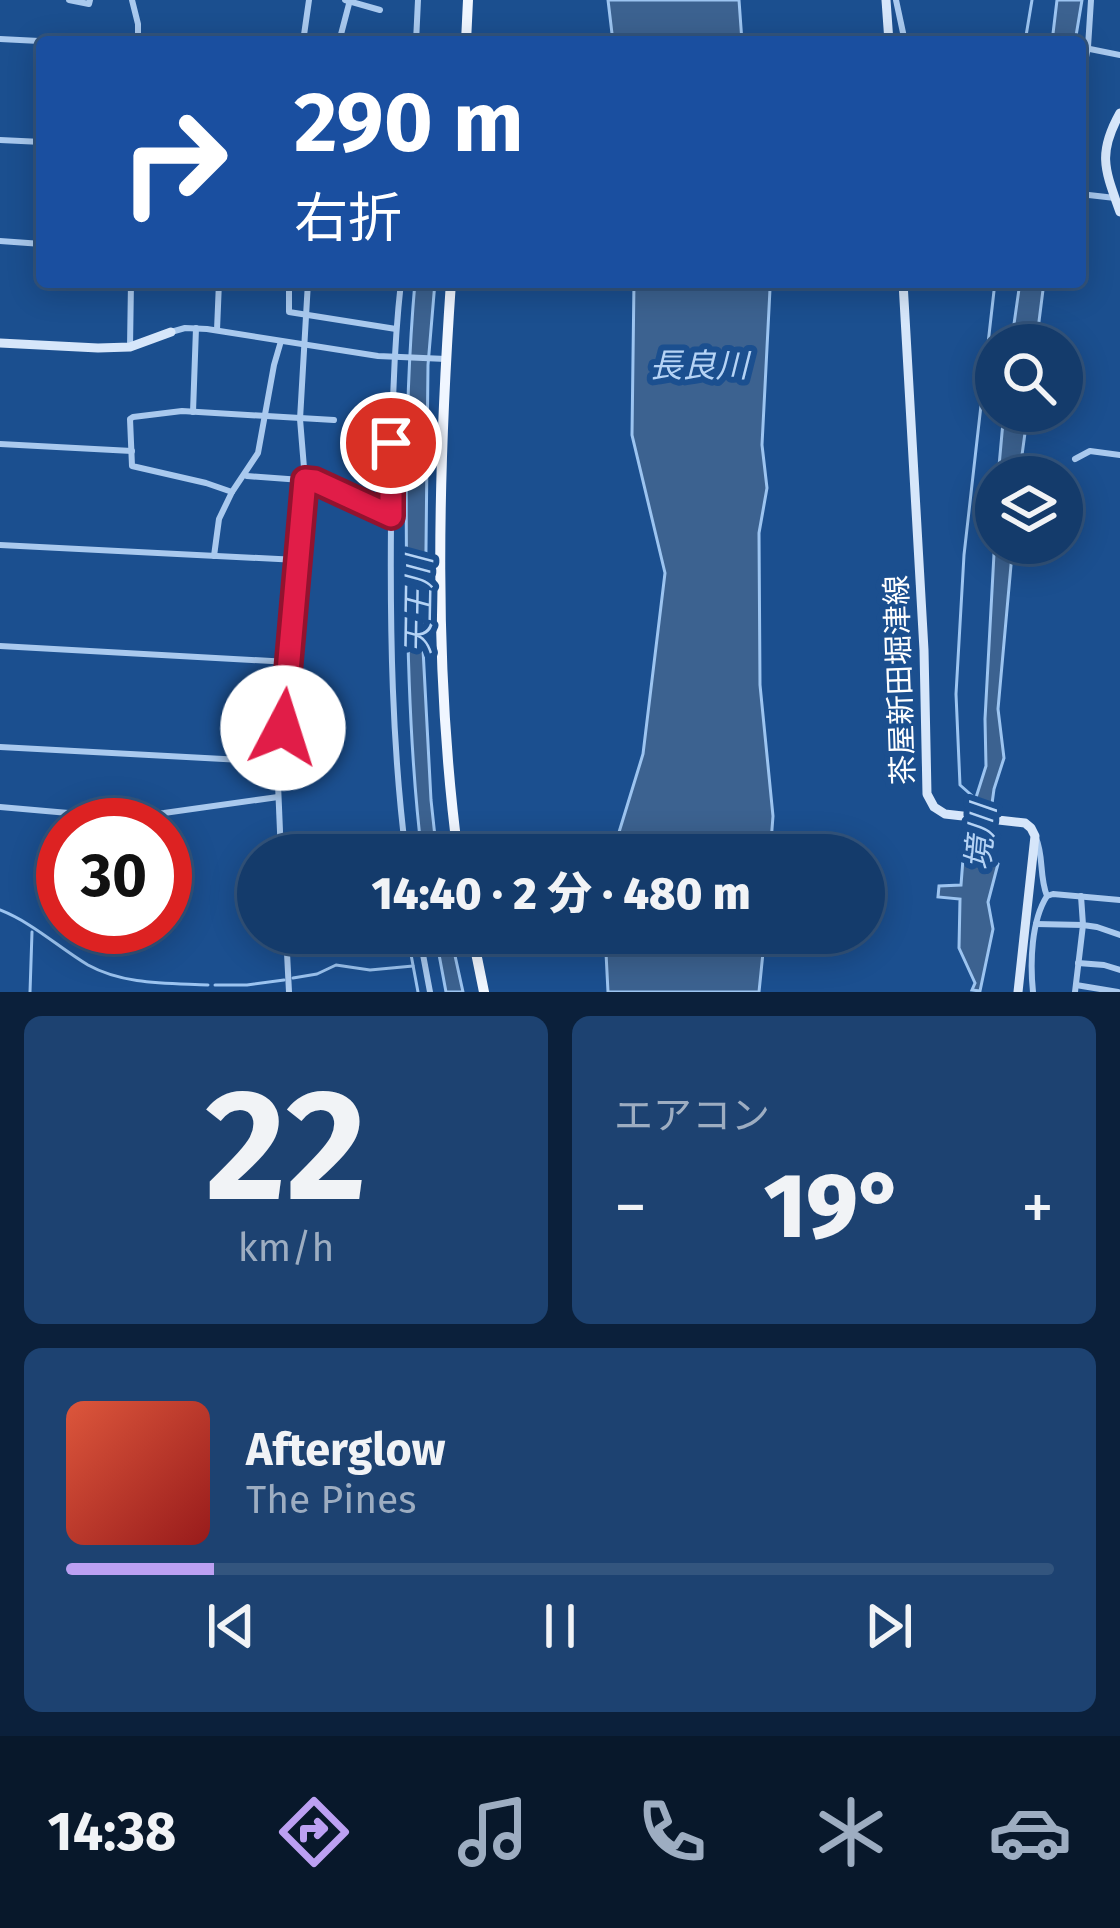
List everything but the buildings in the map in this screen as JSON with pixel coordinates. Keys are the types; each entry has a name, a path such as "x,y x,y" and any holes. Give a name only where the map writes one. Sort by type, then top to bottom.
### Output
{"main road":[{"path":"466,36 468,0"},
{"path":"886,0 889,36"},
{"path":"1120,112 1104,160 1120,212"},
{"path":"450,288 442,359 441,561 443,668 455,834"},
{"name":"茶屋新田堀津線","path":"903,288 924,650 926,787 940,812 950,817 1024,823 1035,836"},
{"path":"0,343 130,347 171,332"},
{"path":"1018,992 1035,836"},
{"path":"476,954 484,992"}],"street":[{"path":"69,0 89,4 90,0"},
{"path":"132,0 138,36"},
{"path":"304,36 309,0"},
{"path":"340,36 348,0 380,10"},
{"path":"416,36 418,0"},
{"path":"896,0 904,36"},
{"path":"1086,36 1091,0"},
{"path":"0,39 36,41"},
{"path":"1086,47 1120,55"},
{"path":"0,140 36,142"},
{"path":"1086,195 1115,198"},
{"path":"0,242 36,244"},
{"path":"130,347 131,288"},
{"path":"218,330 219,288"},
{"path":"289,288 289,312 396,329"},
{"path":"280,834 280,762 305,480 301,419 308,288"},
{"path":"399,288 391,516 393,690 403,834"},
{"path":"193,412 196,328"},
{"path":"171,332 218,330 397,358 442,359"},
{"path":"214,556 216,527 258,453 280,341"},
{"path":"232,492 132,466 130,419 193,412 334,420"},
{"path":"0,444 131,451"},
{"path":"1081,456 1090,451 1120,455"},
{"path":"245,475 315,481 391,516"},
{"path":"0,545 298,560"},
{"path":"0,646 289,662"},
{"path":"0,747 280,762"},
{"path":"0,807 80,814 164,813 278,797"},
{"path":"1035,836 1047,896"},
{"path":"1033,992 1036,924 1047,896 1120,900"},
{"path":"1081,896 1076,989 1118,992"},
{"path":"1036,924 1083,925 1120,935"},
{"path":"287,954 289,992"},
{"path":"423,954 430,992"},
{"path":"1078,964 1120,970"}],"water":[{"path":"608,0 739,0 742,36 612,36"},
{"path":"1057,0 1082,0 1076,36 1053,36"},
{"name":"天王川","path":"415,288 434,288 428,365 423,649 435,834 420,834 415,788 406,473"},
{"name":"長良川","path":"634,288 770,288 762,445 767,488 759,533 760,685 772,834 618,834 643,754 665,573 632,435"},
{"path":"1019,288 1043,288 1039,324 1014,324"},
{"path":"1002,432 1025,432 1022,456 1000,456"},
{"path":"993,564 1011,564 998,709 1004,758 991,811 972,810 986,766"},
{"name":"境川","path":"989,827 988,857 998,864 988,902 993,929 980,991 972,990 975,983 959,948 960,899 938,897 939,886 961,885 968,828"},
{"path":"439,954 455,954 463,992 446,992"},
{"path":"606,954 763,954 759,992 608,992"}],"waterway":[{"path":"1026,36 1032,0"},
{"name":"境川","path":"977,800 960,785 956,694 964,555 994,288"},
{"path":"0,910 102,972 146,982 208,985"},
{"path":"30,992 32,932"},
{"path":"411,954 418,992"},
{"path":"293,978 336,965 370,970 413,966"},
{"path":"215,985 284,980"}],"route":[{"path":"283,728 305,480 391,516 391,443"}]}
